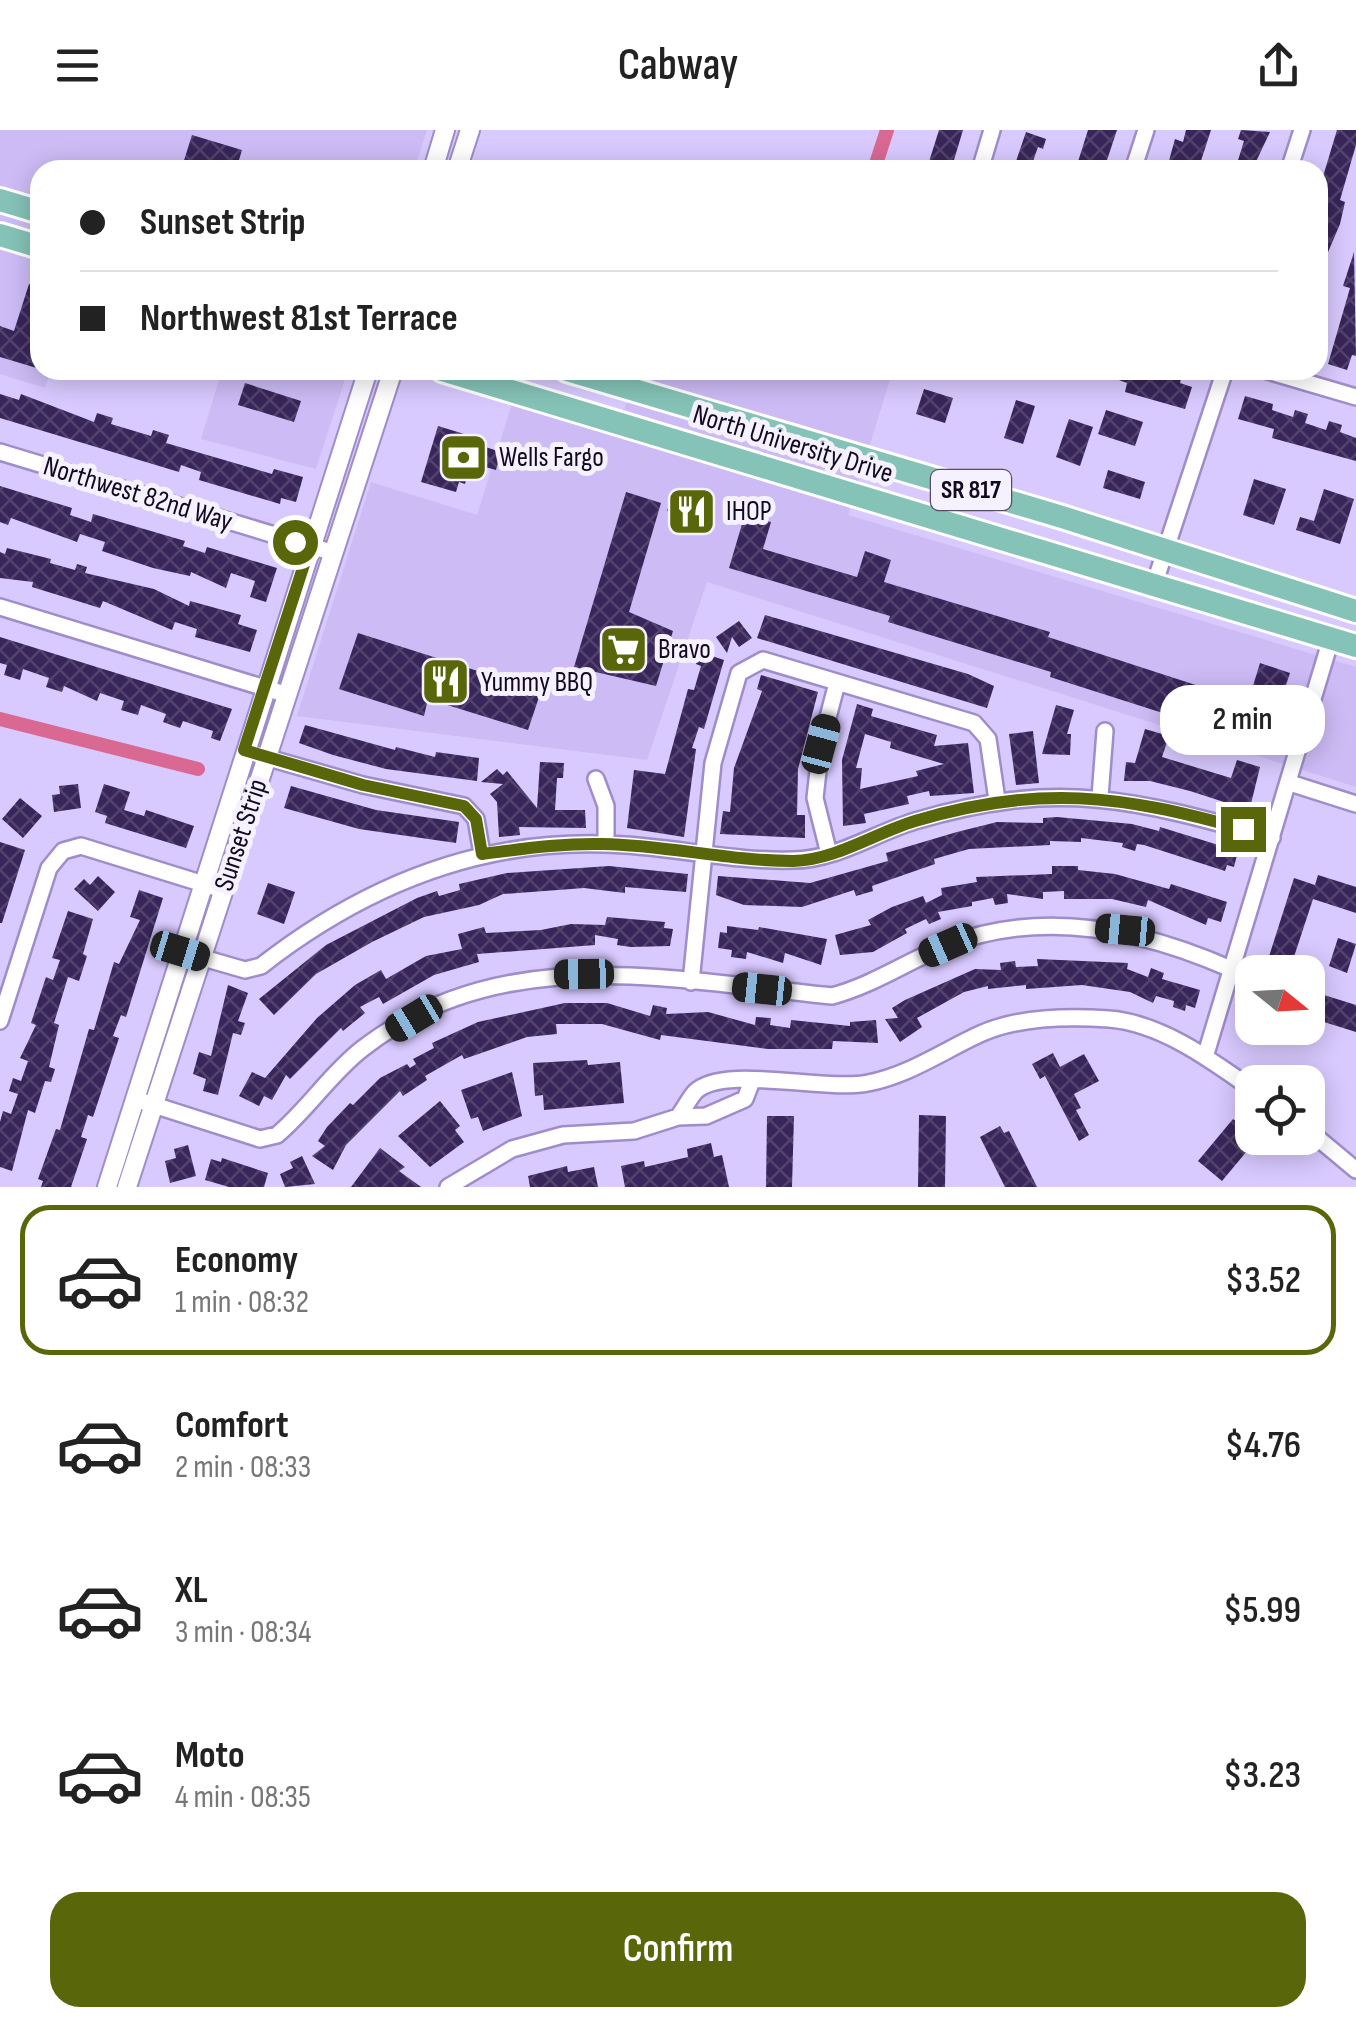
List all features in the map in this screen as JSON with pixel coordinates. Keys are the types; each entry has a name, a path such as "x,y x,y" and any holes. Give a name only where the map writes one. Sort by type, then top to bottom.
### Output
{"main road":[{"path":"0,200 30,209"},
{"path":"0,235 30,244"},
{"name":"North University Drive","path":"475,380 1356,646"},
{"name":"North University Drive","path":"600,380 1356,612"},
{"path":"742,460 775,432"},
{"path":"1331,639 1356,625"}],"street":[{"path":"436,160 445,130"},
{"path":"460,160 470,130"},
{"path":"983,160 992,130"},
{"path":"1136,160 1146,130"},
{"path":"1292,160 1302,130"},
{"name":"Sunset Strip","path":"127,1187 180,951 365,380"},
{"name":"Sunset Strip","path":"106,1187 201,957 389,380"},
{"path":"1154,586 1222,380"},
{"path":"1297,380 1356,398"},
{"name":"Northwest 82nd Way","path":"0,452 334,553"},
{"path":"0,607 288,695"},
{"path":"1205,1056 1331,639"},
{"path":"691,982 712,763 739,673 749,664 763,660 984,730 997,800"},
{"path":"830,854 815,798 821,744 837,684"},
{"path":"1100,797 1104,732"},
{"path":"244,750 363,785 464,806 476,819 482,854"},
{"path":"596,779 606,806 606,844"},
{"path":"1290,783 1356,804"},
{"path":"180,951 244,970 261,966 365,896 482,854 554,844 606,844 795,861 830,854 913,821 997,800 1100,797 1156,804 1272,838"},
{"path":"0,1021 48,868 63,851 81,846 223,890"},
{"path":"144,1102 260,1139 277,1136 364,1047 414,1018 483,989 555,974 612,974 832,996 862,988 948,945 1056,925 1125,930 1232,969"},
{"path":"678,1117 704,1087 737,1077 836,1088 868,1083 908,1071 984,1032 1026,1021 1112,1019 1149,1030 1205,1056 1235,1077"},
{"path":"448,1187 512,1148 564,1135 634,1132 678,1117 718,1111 744,1099 752,1081"},
{"path":"704,1087 718,1111"},
{"path":"1325,1144 1356,1170"}],"shaded area":[{"path":"0,130 427,130 417,160 30,160 30,380 48,380 45,388 0,374"},
{"path":"219,380 345,380 316,469 201,439"},
{"path":"634,380 890,380 848,515 1356,667 1356,787 707,582 647,760 297,716 371,482 477,515 512,404 616,435"}],"building":[{"path":"939,130 963,130 954,160 930,160"},
{"path":"1088,130 1117,130 1107,160 1079,160"},
{"path":"1186,130 1211,130 1201,160 1169,160 1175,139 1183,142"},
{"path":"1241,130 1270,132 1257,160 1238,160 1244,141 1238,139"},
{"path":"1337,130 1356,130 1356,145 1340,200 1345,202 1340,224 1328,252 1328,160"},
{"path":"1026,132 1046,139 1033,160 1016,160"},
{"path":"192,135 242,150 239,160 184,160"},
{"path":"1354,252 1356,356 1352,355 1347,370 1328,364 1350,288 1343,286"},
{"path":"29,284 30,366 0,357 0,326 14,331"},
{"path":"1119,380 1181,380 1192,387 1185,409 1125,392 1127,383"},
{"path":"245,383 301,401 294,422 238,405"},
{"path":"924,389 953,398 945,423 916,414"},
{"path":"0,394 19,400 21,394 94,422 97,413 113,418 111,424 151,436 153,430 169,435 166,443 272,474 274,469 303,477 296,502 281,498 280,504 199,480 201,472 181,465 179,472 0,418"},
{"path":"1245,396 1273,404 1272,410 1293,417 1295,410 1308,414 1305,423 1326,430 1329,421 1342,425 1340,432 1356,438 1356,461 1272,438 1274,429 1238,419"},
{"path":"1016,400 1035,406 1023,444 1004,438"},
{"path":"1106,410 1143,422 1135,446 1098,434"},
{"path":"1069,419 1093,427 1080,466 1056,457"},
{"name":"Wells Fargo","path":"438,426 474,437 473,443 501,452 496,470 471,463 465,484 459,482 456,492 421,482"},
{"path":"1108,470 1145,482 1140,499 1103,488"},
{"path":"1254,479 1286,489 1274,525 1243,515"},
{"path":"0,486 72,508 70,515 91,522 93,514 185,541 183,546 205,553 207,547 277,568 266,602 250,597 255,581 231,573 226,588 191,572 190,576 153,568 102,551 105,542 80,534 77,542 11,518 8,525 0,522"},
{"path":"1324,489 1354,499 1340,544 1296,530 1300,517 1314,521"},
{"path":"626,492 661,503 629,612 673,631 656,686 574,667"},
{"name":"IHOP","path":"671,497 715,510 711,524 667,511"},
{"path":"745,514 771,522 763,549 857,577 865,551 891,560 884,582 1050,632 1048,637 1248,702 1260,663 1290,673 1266,746 1050,677 1051,672 888,622 890,616 729,568"},
{"path":"7,548 51,559 50,563 75,570 77,564 87,567 85,573 154,589 189,606 190,601 241,615 238,624 257,630 250,652 195,637 197,629 175,622 172,630 103,601 100,608 32,587 33,582 0,578 0,552 5,554"},
{"path":"765,615 968,674 994,686 987,708 757,638"},
{"path":"739,621 752,638 739,647 732,637 727,653 716,637"},
{"path":"358,633 541,691 528,730 428,699 424,716 339,689"},
{"path":"0,637 232,709 220,741 211,738 213,731 183,721 180,728 163,722 166,714 141,705 138,715 121,710 124,701 100,693 97,701 64,686 62,692 46,687 49,678 23,669 20,680 4,675 7,665 0,663"},
{"path":"700,652 724,660 704,729 699,727 692,748 696,749 684,837 627,828 634,770 665,774 688,689 694,690 701,666 696,664"},
{"path":"761,675 818,692 798,769 797,815 805,815 805,838 720,834 723,811 730,812 734,768 762,691 757,689"},
{"path":"857,704 873,709 871,716 937,735 934,746 968,743 974,793 930,796 929,791 907,796 909,804 864,814 866,823 843,826 842,760","holes":["865,734 891,742 890,748 944,764 916,771 918,776 860,789 862,768 856,768"]},
{"path":"1056,705 1074,710 1067,734 1071,734 1070,755 1042,754"},
{"path":"305,725 395,750 396,747 435,757 436,752 479,758 477,781 386,769 333,755 299,743"},
{"path":"1145,729 1169,736 1162,757 1231,778 1237,760 1260,767 1248,816 1222,809 1224,802 1190,791 1150,781 1124,781 1126,762 1135,763"},
{"path":"1033,731 1039,783 1016,785 1009,734"},
{"path":"540,762 564,763 563,778 557,778 555,810 585,810 586,828 519,827 520,835 499,837 497,802 490,794 503,784 481,782 497,769 503,775 507,771 537,808"},
{"path":"78,784 81,808 54,812 52,795 60,794 59,786"},
{"path":"104,784 130,792 124,810 144,816 146,810 194,826 186,848 105,823 107,816 95,812"},
{"path":"291,786 376,810 459,822 456,843 359,829 284,808"},
{"path":"20,798 42,816 23,838 2,819"},
{"path":"1043,818 1132,824 1159,831 1160,827 1238,851 1234,867 1227,865 1225,871 1144,845 1137,844 1135,851 1122,847 1123,843 1081,838 1081,842 969,849 934,859 935,864 872,886 873,891 856,896 854,890 802,907 744,905 716,895 718,876 810,883 888,861 886,853 957,832 997,822 1043,823"},
{"path":"0,842 25,850 2,923 0,923"},
{"path":"609,866 688,874 686,892 625,887 625,893 584,888 503,894 479,905 424,917 372,942 316,974 274,1015 259,999 326,945 417,898 437,891 439,896 460,890 459,884 507,873"},
{"path":"1052,866 1078,866 1078,870 1115,874 1169,889 1171,884 1227,902 1221,922 1208,918 1206,925 1148,900 1146,907 1112,899 1064,899 1064,891 1043,892 1043,899 1007,894 1008,903 995,905 993,898 938,912 941,919 929,924 926,919 905,929 907,933 873,952 840,955 835,935 871,925 868,920 892,907 923,896 926,903 942,895 941,888 977,882 976,877 1052,874"},
{"path":"1318,875 1356,887 1356,913 1313,899 1295,955 1269,955 1294,878 1315,885"},
{"path":"98,876 115,892 98,911 74,889 84,879 90,885"},
{"path":"268,883 295,892 284,924 257,914"},
{"path":"139,890 163,898 126,1017 121,1015 113,1036 119,1038 93,1117 88,1115 81,1137 87,1139 71,1187 41,1187 43,1181 38,1179 56,1129 60,1130 89,1029 94,1030 114,962 119,964 140,920 130,917"},
{"path":"68,911 93,919 83,954 87,956 79,981 68,977 54,1023 59,1025 49,1067 55,1069 51,1082 45,1081 35,1113 28,1110 12,1171 0,1167 0,1122 3,1111 11,1114 18,1094 9,1091 13,1078 21,1081 28,1061 20,1058 36,1025 31,1023 46,977 53,980 60,960 52,958"},
{"path":"607,917 665,922 664,928 673,929 670,946 617,945 618,939 595,935 595,945 477,954 479,962 434,975 383,1004 379,997 360,1007 365,1013 343,1031 341,1028 290,1079 286,1075 272,1100 264,1096 259,1106 239,1096 252,1072 265,1078 317,1018 355,985 381,970 386,979 426,956 462,949 458,934 484,927 486,933 571,924 605,925"},
{"path":"727,926 758,930 759,927 827,939 821,965 785,953 783,963 747,952 746,959 731,957 732,950 718,948 720,932 727,933"},
{"path":"1338,938 1356,944 1347,973 1329,966"},
{"path":"1037,959 1128,963 1127,969 1148,977 1151,968 1164,973 1162,979 1200,990 1195,1008 1186,1005 1185,1011 1173,1007 1174,1001 1156,996 1153,1003 1130,992 1082,985 1026,989 1026,985 988,986 964,992 917,1018 922,1027 900,1042 885,1019 898,1018 892,1008 905,1000 975,969 1001,970 1000,963 1015,961 1016,967 1038,966"},
{"path":"228,985 248,993 238,1021 245,1023 241,1035 233,1033 218,1095 203,1091 206,1079 193,1074 199,1052 211,1056"},
{"path":"1325,995 1356,1005 1356,1032 1325,1022"},
{"path":"565,1003 607,1003 650,1016 653,1005 667,1008 666,1014 708,1012 755,1025 756,1017 771,1018 770,1025 790,1028 791,1020 850,1026 850,1022 876,1020 878,1043 833,1041 832,1049 768,1049 661,1035 660,1040 602,1024 556,1024 557,1034 527,1037 464,1059 462,1055 425,1076 427,1080 403,1096 400,1091 346,1145 333,1170 312,1156 325,1146 318,1141 350,1103 353,1105 380,1078 407,1064 410,1068 416,1064 413,1059 434,1048 432,1043 478,1022"},
{"path":"1053,1053 1060,1067 1084,1054 1099,1081 1074,1094 1081,1108 1076,1110 1089,1135 1079,1141 1045,1076 1040,1079 1032,1064"},
{"path":"587,1060 588,1065 620,1062 624,1103 544,1110 543,1095 535,1096 533,1063"},
{"path":"512,1072 522,1116 483,1131 478,1117 471,1119 461,1090"},
{"path":"440,1101 460,1126 455,1130 464,1142 430,1167 398,1136"},
{"path":"919,1115 946,1116 945,1187 918,1187"},
{"path":"767,1116 794,1116 792,1187 766,1187"},
{"path":"1235,1121 1235,1155 1244,1155 1222,1181 1198,1161"},
{"path":"1000,1126 1004,1133 1009,1131 1037,1187 1005,1187 980,1137"},
{"path":"711,1143 714,1157 722,1155 729,1187 625,1187 621,1166 644,1161 645,1167 688,1157 687,1149"},
{"path":"188,1145 196,1176 170,1183 165,1161 176,1158 174,1149"},
{"path":"380,1148 405,1167 399,1171 421,1187 351,1187"},
{"path":"302,1156 315,1184 285,1187 280,1174 293,1168 290,1162"},
{"path":"222,1158 268,1173 264,1187 229,1187 205,1180 211,1159 221,1162"},
{"path":"567,1166 568,1172 594,1167 598,1187 530,1187 528,1176"}],"waterway":[{"path":"877,160 887,130"},
{"path":"0,719 198,769"}],"place":[{"name":"Wells Fargo","path":"464,457"},
{"name":"IHOP","path":"691,511"},
{"name":"Bravo","path":"623,649"},
{"name":"Yummy BBQ","path":"446,682"}],"route":[{"path":"295,542 310,546 244,750 363,785 464,806 476,819 482,854 554,844 606,844 795,861 830,854 913,821 997,800 1048,796 1156,804 1243,829"}]}
